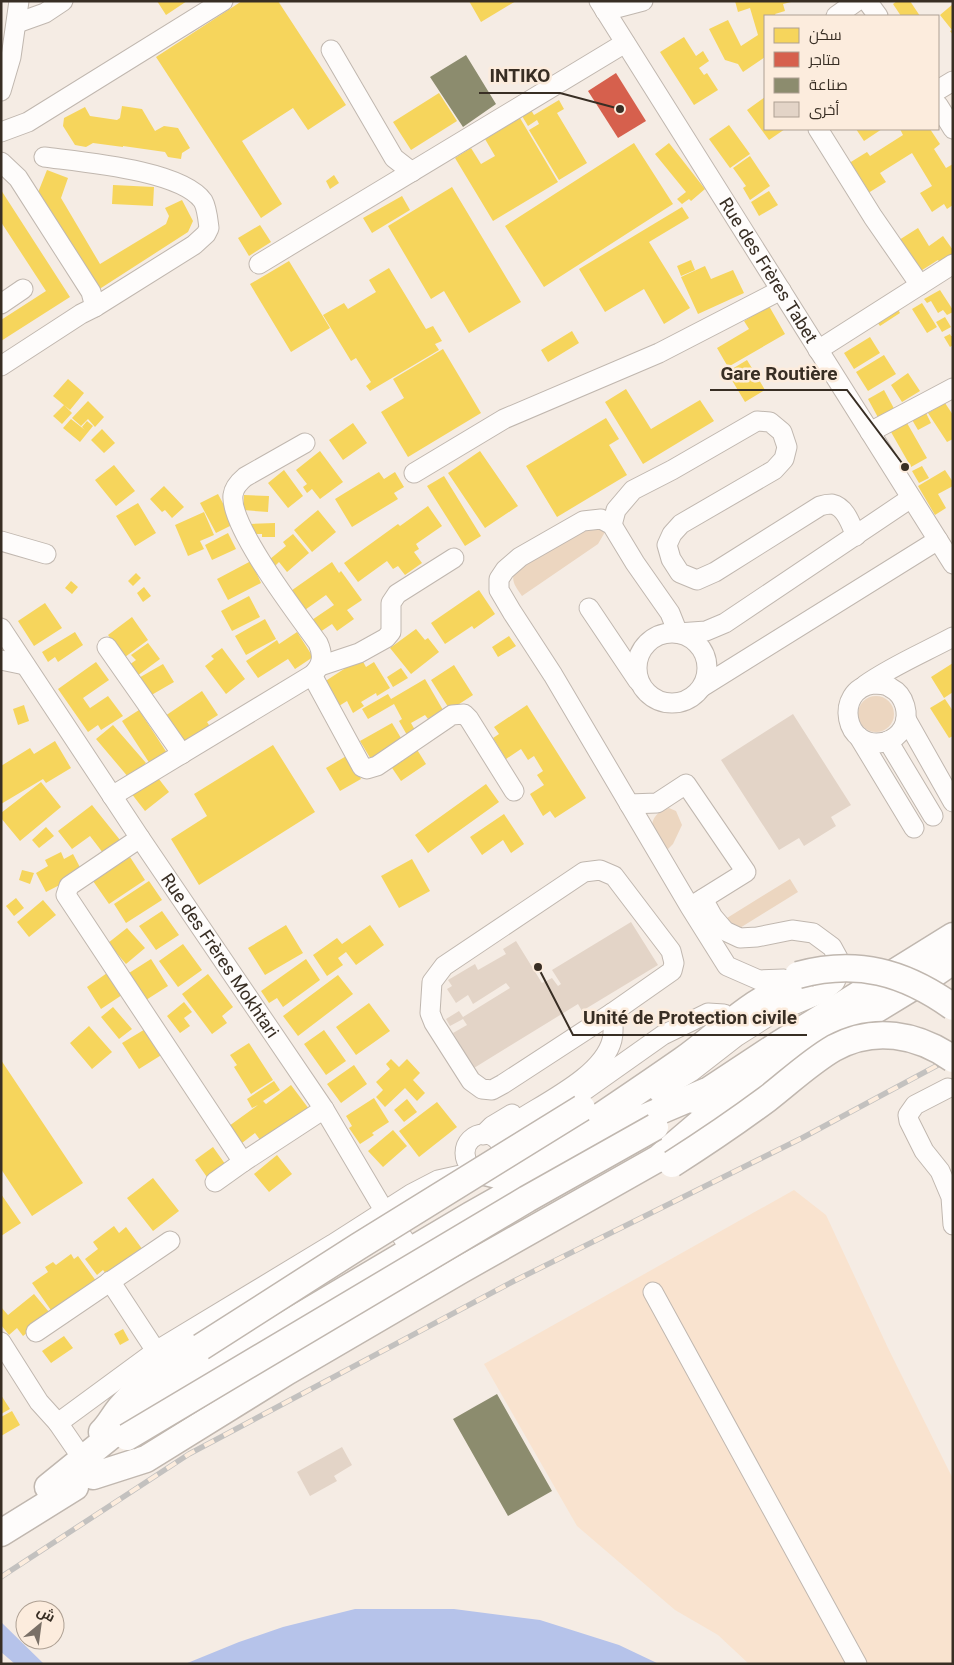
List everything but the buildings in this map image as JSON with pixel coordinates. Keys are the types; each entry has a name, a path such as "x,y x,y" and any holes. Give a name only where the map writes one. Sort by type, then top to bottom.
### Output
{"highway":[{"path":"86,1465 146,1459 297,1366 659,1158 717,1096 953,936"},
{"path":"48,1488 131,1443 527,1200 657,1132 717,1096 931,976 953,961"},
{"path":"1,1533 86,1465 107,1427 121,1407 142,1388 175,1364 359,1246 550,1129 724,1014 792,981 829,969 857,968 878,971 902,978 925,988 953,1007"},
{"path":"482,1172 501,1176 522,1169 684,1058 750,1007 787,987 792,981 856,976 877,979 899,985 921,996 953,1017"},
{"path":"434,1286 476,1272 522,1249 672,1164 720,1133 816,1060 834,1048 850,1041 864,1037 889,1036 911,1038 932,1046 953,1060"},
{"path":"48,1488 122,1428 189,1382 411,1250 641,1119 717,1096"},
{"path":"1,1515 86,1465 131,1443"}],"street":[{"path":"1,91 11,57 19,1"},
{"path":"17,23 45,12 63,1"},
{"path":"1,132 28,122 223,1"},
{"path":"602,6 643,1"},
{"path":"837,15 857,1"},
{"path":"867,1 877,15"},
{"name":"Rue des Frères Tabet","path":"602,6 953,564"},
{"path":"259,264 625,43"},
{"path":"331,50 394,158 412,172"},
{"path":"939,89 953,81"},
{"path":"939,107 953,129"},
{"path":"819,130 873,217 920,285"},
{"path":"1,366 81,314 194,245 206,234 209,228 204,202 191,190 172,181 141,172 44,157"},
{"path":"2,160 18,178 86,284 91,292 95,307"},
{"path":"818,350 953,264"},
{"path":"1,304 23,289"},
{"path":"414,473 504,419 660,353 781,290"},
{"path":"870,432 953,388"},
{"path":"612,525 616,510 633,490 757,421 770,422 782,432 787,447 784,459 774,470 681,524 672,534 667,545 671,559 680,573 697,580 714,572 820,506 832,504 841,509 850,521 856,536"},
{"path":"305,443 238,482 232,496 238,519 252,547 318,643 322,654 316,671 362,767 367,769 377,766 452,715 464,714 514,791"},
{"path":"640,684 636,674 640,652 656,636 667,633 706,631 725,623 911,498"},
{"path":"589,608 646,693 655,700 676,704 695,696 702,687 707,676 707,665 704,654 698,644 689,637 678,633 670,613 612,525 601,519 583,521 562,532 520,557 505,570 499,579 499,590 553,675 629,804 696,903 727,966 759,980 792,981"},
{"path":"702,687 938,540"},
{"path":"1,541 46,554"},
{"path":"112,796 316,671 359,653 386,638 391,632 391,603 397,594 454,558"},
{"name":"Rue des Frères Mokhtari","path":"1,628 140,838 324,1109 385,1212 434,1286"},
{"path":"933,816 852,730 848,720 848,710 850,701 856,693 883,672 911,660 953,637"},
{"path":"107,647 182,754"},
{"path":"1,660 26,665"},
{"path":"902,699 902,676 911,660"},
{"path":"865,685 882,684 890,687 898,692 902,699 933,816"},
{"path":"859,737 868,742 887,740 903,728 906,719"},
{"path":"887,740 933,816"},
{"path":"629,804 658,803 686,784 746,872 696,903"},
{"path":"140,838 69,886 66,895 242,1162"},
{"path":"600,870 614,876 671,950 674,963 672,970 606,1016 503,1084 492,1090 482,1089 470,1081 434,1024 430,1012 432,982 444,966 576,877 584,872 600,870"},
{"path":"575,1134 591,1130 607,1121 691,1072 736,1037 772,1014 822,993 836,982 839,973 838,958 832,947 813,933 792,930 757,937 740,938 725,931 696,903"},
{"path":"371,1188 392,1192 405,1187 450,1163 473,1139 492,1138 534,1125 594,1085 663,1035 708,1012 724,1014"},
{"path":"492,1138 567,1090 594,1069 612,1040 606,1016"},
{"path":"948,1088 915,1105 908,1115 909,1121 924,1151 940,1171 951,1197 953,1225"},
{"path":"216,1182 242,1162 324,1109"},
{"path":"58,1423 156,1351 385,1212 411,1194 438,1180 490,1171 500,1164 503,1153 492,1138"},
{"path":"466,1148 466,1160 474,1169 482,1172"},
{"path":"36,1332 170,1241"},
{"path":"110,1281 156,1351"},
{"path":"653,1292 857,1664"},
{"path":"1,1342 39,1402 58,1423 86,1465"}],"shaded area":[{"path":"586,526 602,528 605,532 598,544 522,596 513,581 515,570"},
{"path":"876,696 889,701 894,714 889,727 876,732 863,727 858,714 863,701"},
{"path":"669,808 676,811 682,825 673,844 668,849 656,840 652,827 656,816 661,811"},
{"path":"790,879 798,892 735,931 727,918"},
{"path":"794,1190 826,1215 888,1348 953,1479 953,1664 749,1664 718,1635 675,1610 577,1526 484,1364"}],"water":[{"path":"355,1609 454,1609 540,1620 619,1645 659,1664 185,1664 239,1642 283,1627"},
{"path":"1,1622 15,1636 15,1650 30,1650 44,1664 15,1664 1,1652"}],"railway":[{"path":"1,1577 189,1454 514,1281 802,1138 953,1057"}],"place":[{"name":"INTIKO","path":"620,109"},
{"name":"Gare Routière","path":"905,467"},
{"name":"Unité de Protection civile","path":"538,967"}]}
